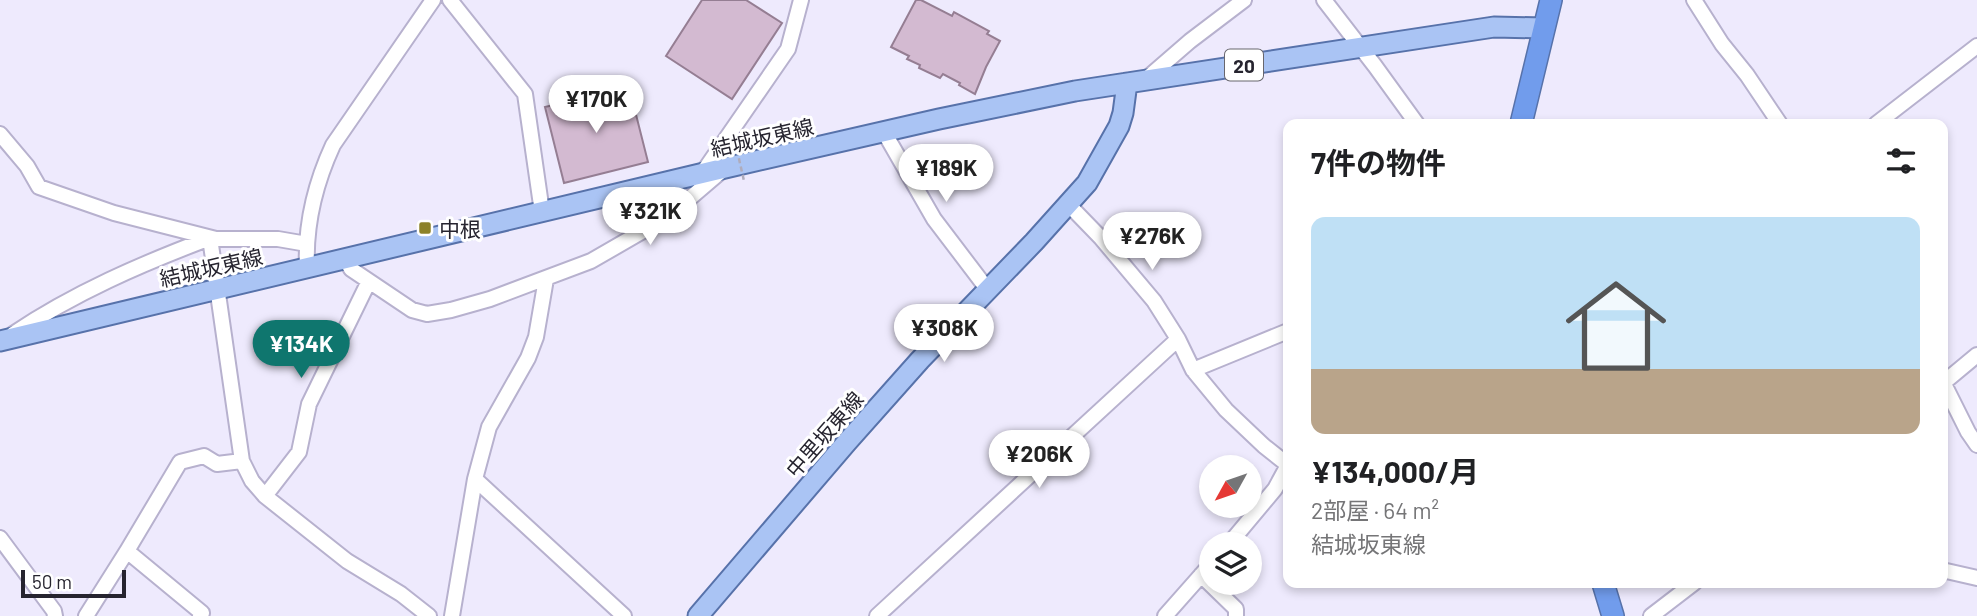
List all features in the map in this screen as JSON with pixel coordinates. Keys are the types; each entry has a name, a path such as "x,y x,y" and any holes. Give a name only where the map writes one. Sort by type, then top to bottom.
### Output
{"highway":[{"path":"1522,119 1551,0"},
{"path":"1605,588 1613,616"}],"main road":[{"name":"結城坂東線","path":"2,341 725,168 1023,100 1494,27 1544,28"},
{"name":"中里坂東線","path":"698,616 920,360 1069,205 1087,183 1119,126 1135,82"}],"street":[{"path":"307,268 307,244 324,163 333,145 433,0"},
{"path":"450,0 525,94 542,212"},
{"path":"701,174 788,49 801,0"},
{"path":"1135,82 1244,0"},
{"path":"1324,0 1413,119"},
{"path":"1694,0 1777,119"},
{"path":"1882,119 1977,46"},
{"path":"884,132 934,219 988,290"},
{"path":"0,134 27,166 39,187 114,213 210,238 278,239 307,244"},
{"path":"345,258 351,269 412,310 427,314 451,310 490,299 591,261 669,216 725,168"},
{"path":"1069,205 1101,238 1154,302 1178,339 1193,370 1226,410 1283,461"},
{"path":"210,238 242,461 252,481 265,496 347,561 401,594 429,616"},
{"path":"2,341 46,312 132,269 210,238"},
{"path":"452,616 475,480 489,427 528,358 536,337 546,279"},
{"path":"265,496 299,452 309,404 369,281"},
{"path":"1193,370 1283,333"},
{"path":"877,616 1178,339"},
{"path":"1948,378 1977,355"},
{"path":"1948,392 1977,445"},
{"path":"86,616 180,462 204,456 217,464 242,461"},
{"path":"1238,532 1275,489 1283,474"},
{"path":"475,480 624,616"},
{"path":"0,538 55,616"},
{"path":"127,551 202,613 200,616"},
{"path":"1948,571 1977,578"},
{"path":"1165,616 1199,578"},
{"path":"1651,616 1687,588"},
{"path":"1225,595 1236,609 1236,616"}],"path":[{"path":"737,150 744,181"}],"building":[{"path":"702,0 746,0 782,23 732,99 666,56"},
{"path":"916,0 952,16 954,12 989,31 987,34 1000,41 975,94 943,74 940,78 919,68 920,65 907,59 909,56 891,47"},
{"path":"629,87 648,162 564,183 545,107"}],"place":[{"name":"中根","path":"425,228"}]}
